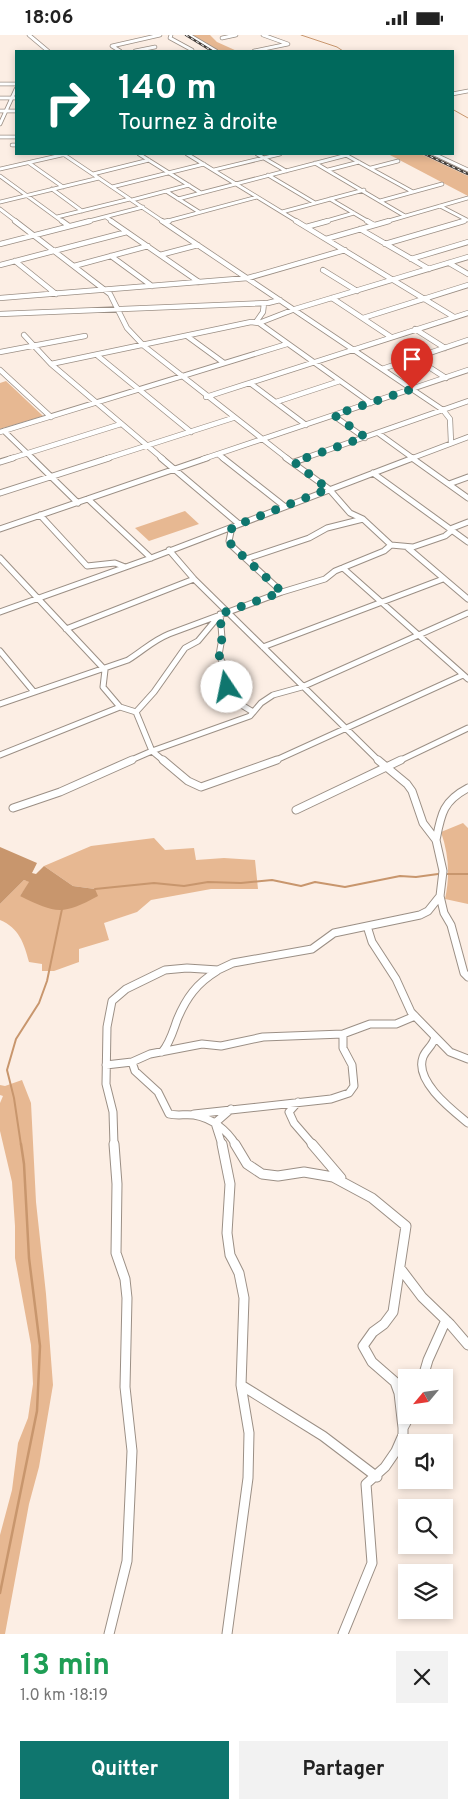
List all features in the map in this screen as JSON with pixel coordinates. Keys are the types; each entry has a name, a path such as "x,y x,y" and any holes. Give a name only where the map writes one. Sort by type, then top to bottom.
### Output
{"street":[{"path":"29,35 47,50"},
{"path":"118,50 112,46 160,35"},
{"path":"171,35 170,38 192,49"},
{"path":"189,35 214,50"},
{"path":"222,39 236,35"},
{"path":"262,50 288,43 264,35"},
{"path":"141,50 155,47"},
{"path":"0,84 15,84"},
{"path":"0,124 15,91"},
{"path":"454,94 468,91"},
{"path":"0,98 15,98"},
{"path":"0,111 15,111"},
{"path":"0,137 15,137"},
{"path":"0,169 61,155"},
{"path":"66,155 443,410 450,419 452,443"},
{"path":"141,155 201,193"},
{"path":"190,155 454,317"},
{"path":"259,155 286,171"},
{"path":"214,170 276,155"},
{"path":"178,199 342,155"},
{"path":"347,155 414,192"},
{"path":"436,155 468,170"},
{"path":"93,174 149,160"},
{"path":"370,168 398,161"},
{"path":"328,170 359,162"},
{"path":"29,163 63,187"},
{"path":"316,163 405,216"},
{"path":"112,187 204,164"},
{"path":"268,175 315,203"},
{"path":"0,176 69,226"},
{"path":"0,202 99,178"},
{"path":"380,201 442,184"},
{"path":"57,217 189,185"},
{"path":"52,189 82,211"},
{"path":"282,212 364,190"},
{"path":"166,191 199,212"},
{"path":"164,221 257,197"},
{"path":"326,239 468,198"},
{"path":"330,199 374,225"},
{"path":"440,206 467,221"},
{"path":"0,244 142,207"},
{"path":"0,209 112,297 127,328 144,346 233,418 328,489 350,513 363,519 390,545 408,547 445,536 450,532 450,529 468,522"},
{"path":"306,227 354,213"},
{"path":"106,217 199,282"},
{"path":"385,243 467,221"},
{"path":"360,229 429,269"},
{"path":"0,265 127,232"},
{"path":"411,259 468,242"},
{"path":"160,255 198,245"},
{"path":"74,266 148,246"},
{"path":"0,293 3,298 248,279 345,250"},
{"path":"111,256 152,286"},
{"path":"51,364 98,356 257,322 294,309 468,257"},
{"path":"16,261 56,294"},
{"path":"449,263 468,274"},
{"path":"323,270 357,291"},
{"path":"363,318 468,285"},
{"path":"332,298 391,337"},
{"path":"0,314 102,308 264,303 280,300"},
{"path":"257,322 263,312 264,303"},
{"path":"206,397 468,313"},
{"path":"257,322 372,403"},
{"path":"415,329 445,348"},
{"path":"24,335 51,364 240,524"},
{"path":"0,352 85,336"},
{"path":"187,336 224,363"},
{"path":"382,369 468,340"},
{"path":"2,432 287,344"},
{"path":"98,356 191,432"},
{"path":"415,358 446,378"},
{"path":"0,370 50,417"},
{"path":"0,529 468,370"},
{"path":"0,381 9,379"},
{"path":"276,402 340,381"},
{"path":"250,383 306,425"},
{"path":"294,462 468,401"},
{"path":"460,404 468,409"},
{"path":"334,415 365,437"},
{"path":"0,493 52,478 233,418"},
{"path":"0,462 121,424"},
{"path":"2,432 78,503"},
{"path":"378,433 468,498"},
{"path":"0,612 150,558 468,437"},
{"path":"219,455 284,506"},
{"path":"373,473 468,542"},
{"path":"449,484 468,477"},
{"path":"88,499 150,558"},
{"path":"40,515 87,566 102,566 110,562 116,562 125,567"},
{"path":"246,559 309,538 327,529 363,519"},
{"path":"232,527 229,541 282,592"},
{"path":"0,704 137,655 146,649 151,642 220,614 325,579 343,568 384,551 390,545"},
{"path":"408,547 468,599"},
{"path":"169,550 194,579 302,687 385,767 407,784 412,791 423,823 436,840 443,871 440,897 444,913 451,925 464,973 468,977"},
{"path":"0,558 105,670 103,687 120,707 136,712"},
{"path":"136,712 152,751 188,781 201,787 285,757 346,728 466,677 343,568"},
{"path":"66,629 194,579"},
{"path":"263,647 443,579"},
{"path":"13,808 60,791 152,751 250,716 272,695 282,690 302,687 468,613"},
{"path":"220,614 222,638 219,655 224,666 227,687 236,701 253,712"},
{"path":"136,712 154,693 186,648 198,641 220,614"},
{"path":"0,651 34,692"},
{"path":"0,755 120,707"},
{"path":"296,810 468,728"},
{"path":"436,840 446,802 468,788"},
{"path":"162,1052 170,1043 186,997 201,980 218,970 233,963 312,949 334,933 420,915 428,911 440,897"},
{"path":"367,926 372,942 396,979 406,1003 415,1016 450,1052 468,1059"},
{"path":"109,1634 127,1561 132,1451 125,1387 127,1298 125,1279 116,1253 117,1184 114,1166 113,1112 106,1084 107,1027 112,1001 118,994 165,970 187,968 218,970"},
{"path":"106,1065 132,1062 150,1054 202,1044 221,1046 263,1037 343,1034 370,1024 396,1024 415,1016"},
{"path":"132,1062 135,1071 158,1092 169,1114 176,1116 331,1099 349,1093 354,1086 352,1065 343,1048 343,1034"},
{"path":"435,1037 434,1044 423,1057 422,1073 444,1102 468,1123"},
{"path":"298,1102 289,1112 294,1123 340,1178 381,1203 406,1226 393,1312 363,1345 371,1363 394,1380 398,1391 400,1415 404,1428"},
{"path":"215,1123 231,1109"},
{"path":"188,1115 215,1123 225,1129 240,1156 262,1174 273,1177 297,1172 340,1178"},
{"path":"215,1123 223,1148 230,1184 227,1233 230,1255 239,1273 244,1298 241,1385 249,1433 248,1477 228,1634"},
{"path":"400,1268 422,1297 468,1345"},
{"path":"425,1369 446,1320"},
{"path":"241,1385 324,1436 377,1477"},
{"path":"343,1634 372,1563 366,1484 377,1477 391,1458 401,1439 406,1424"}],"shaded area":[{"path":"191,35 210,35 217,42 235,50 216,50"},
{"path":"390,155 423,155 468,176 468,196"},
{"path":"6,381 43,416 0,429 0,383"},
{"path":"185,511 199,524 149,541 135,528"},
{"path":"463,823 468,828 468,904 445,899 448,866 441,832"},
{"path":"154,838 165,850 194,848 196,860 224,858 255,860 258,889 211,889 151,900 137,912 104,923 109,940 79,949 79,962 54,971 42,971 42,964 29,962 20,937 12,927 0,920 0,904 24,880 30,882 20,896 95,889 73,886 44,866 91,846"},
{"path":"0,847 37,863 32,873 36,874 44,866 73,886 95,889 98,896 76,907 59,910 51,909 20,896 29,882 24,880 0,904"},
{"path":"22,1080 31,1103 36,1202 53,1385 39,1467 29,1504 5,1634 0,1634 0,1535 12,1490 18,1443 28,1418 33,1384 31,1345 15,1258 12,1182 0,1131 0,1103 3,1096 0,1095 0,1085 5,1086"}],"waterway":[{"path":"301,35 342,50"},
{"path":"454,110 468,118"},
{"path":"95,889 154,883 184,886 208,882 241,883 272,880 301,886 315,882 345,887 400,876 416,877 438,874"},
{"path":"446,874 468,874"},
{"path":"21,1145 14,1098 7,1070 16,1039 39,1003 47,981 62,909"},
{"path":"0,1593 37,1411 40,1346 29,1258 24,1164 21,1144"}],"railway":[{"path":"186,35 210,50"},
{"path":"427,155 468,174"}],"route":[{"path":"227,687 224,666 219,655 219,646 222,638 220,614 282,592 233,547 229,541 232,527 328,489 294,462 365,437 334,415 412,389"}]}
